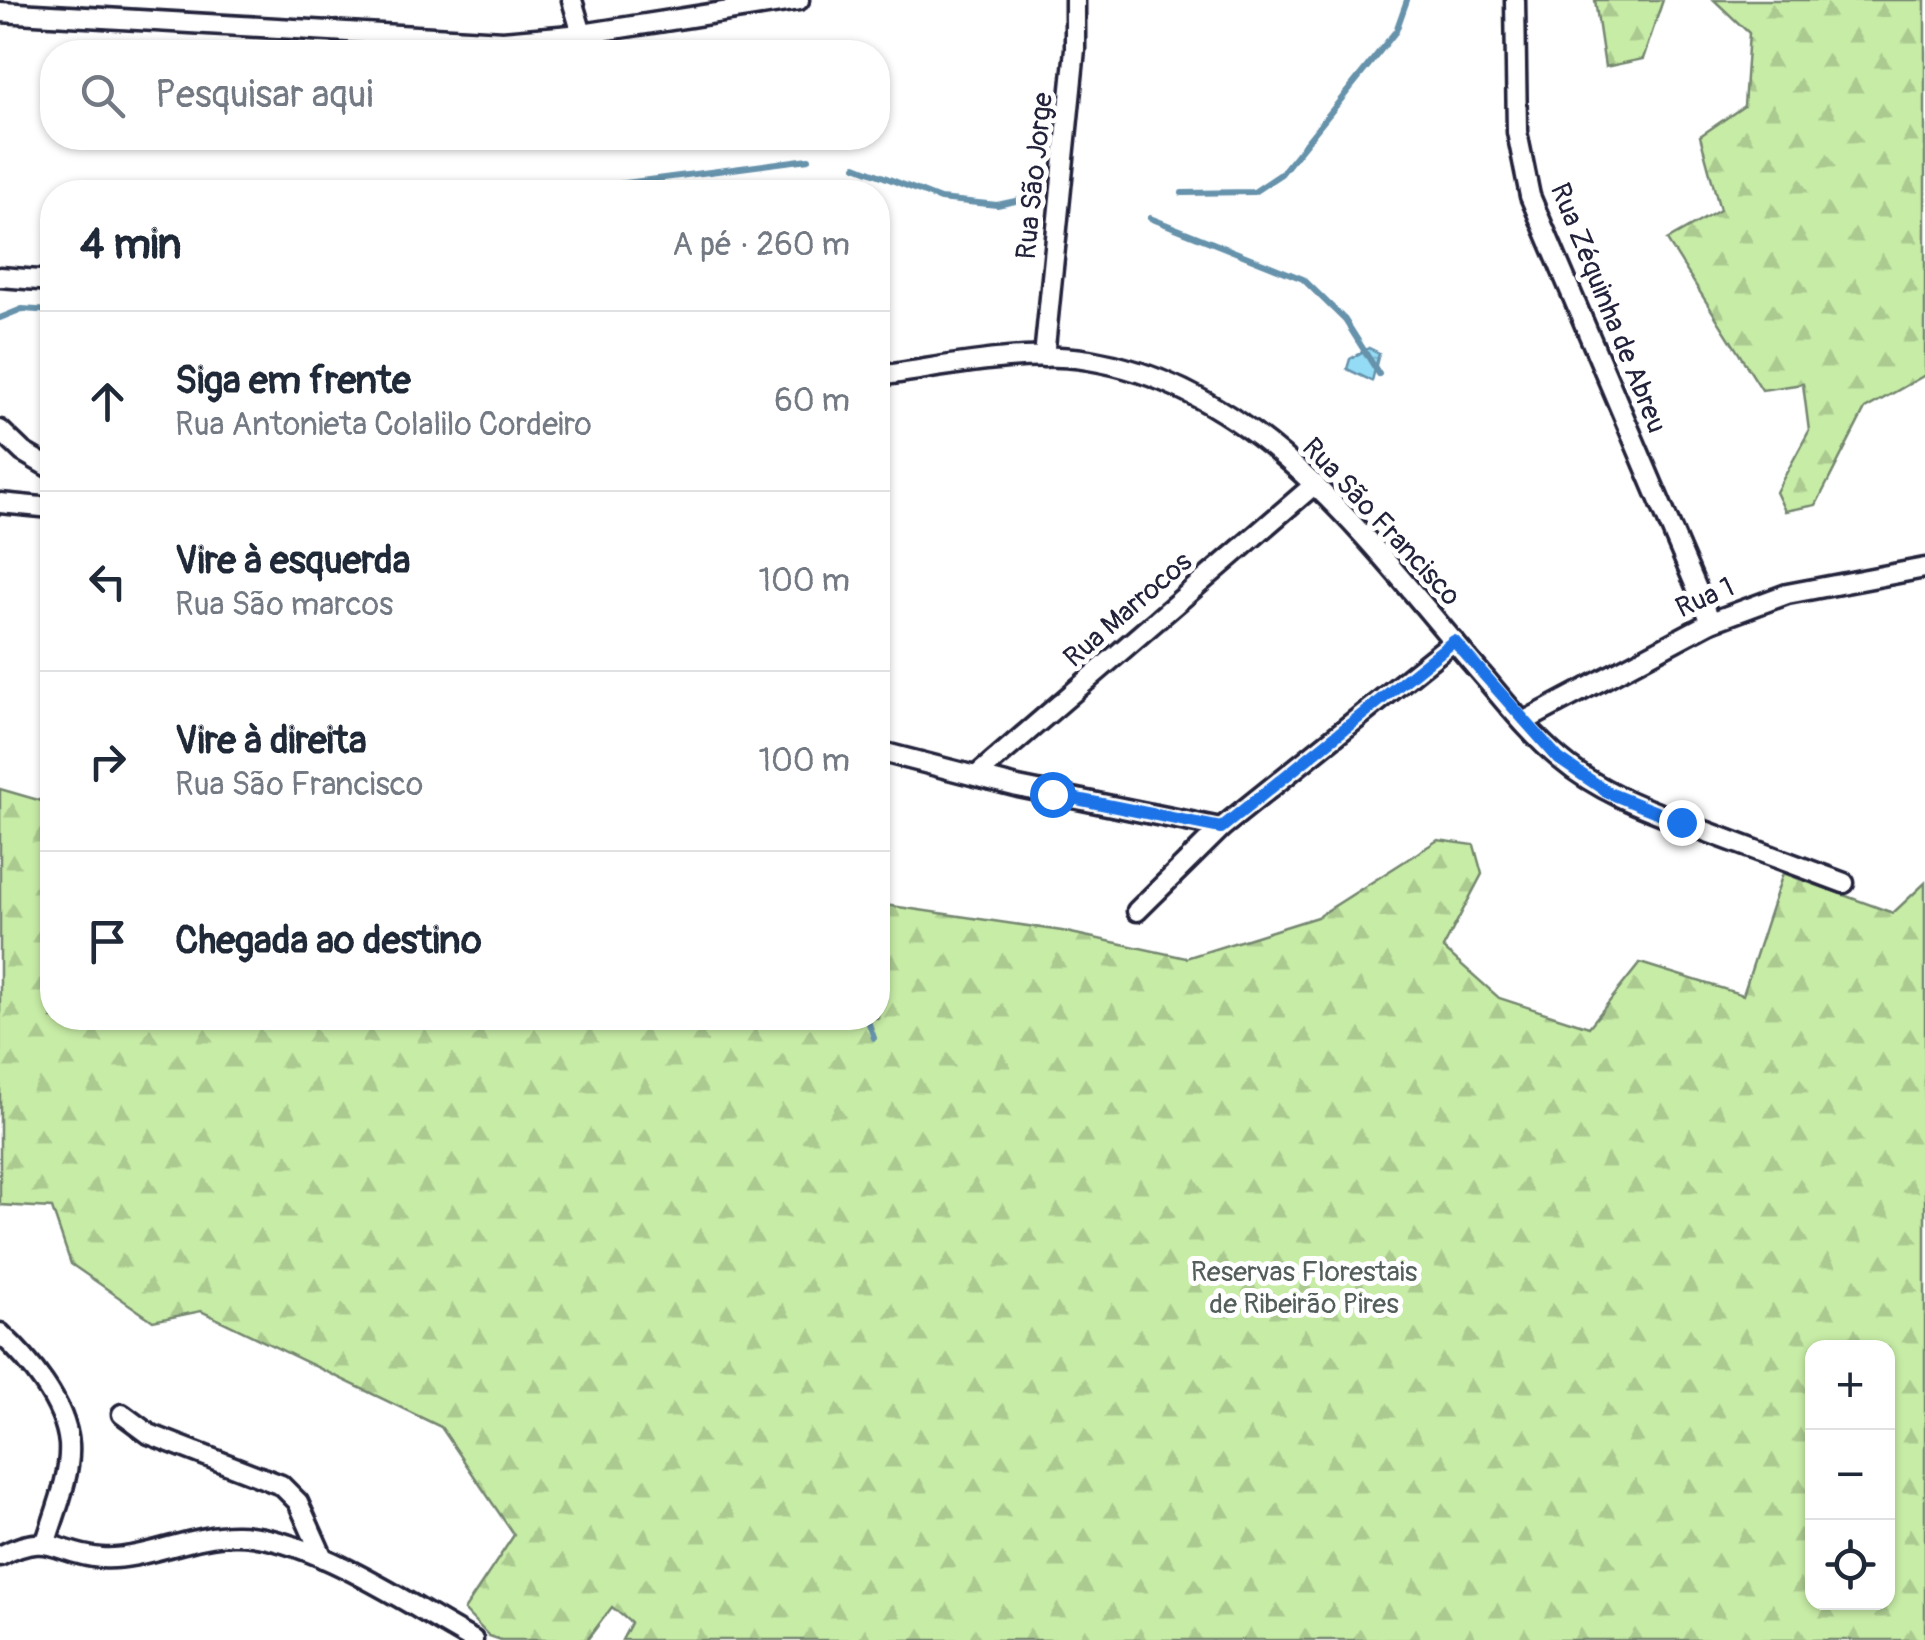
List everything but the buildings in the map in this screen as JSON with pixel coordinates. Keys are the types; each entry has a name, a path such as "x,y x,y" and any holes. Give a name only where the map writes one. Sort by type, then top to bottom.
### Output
{"street":[{"path":"572,0 582,34"},
{"path":"513,40 582,34 799,0"},
{"name":"Rua São Jorge","path":"1044,357 1075,49 1075,0"},
{"name":"Rua Zéquinha de Abreu","path":"1515,0 1516,132 1530,196 1711,622"},
{"path":"0,12 478,40"},
{"path":"0,278 40,280"},
{"name":"Rua São Francisco","path":"890,375 1044,357 1128,368 1170,383 1228,415 1315,484 1390,564 1559,759 1609,793 1844,883"},
{"path":"0,430 40,462"},
{"name":"Rua Marrocos","path":"976,776 1315,484"},
{"path":"0,502 40,507"},
{"name":"Rua 1","path":"1523,722 1711,622 1787,594 1925,568"},
{"path":"1137,911 1221,828 1454,641"},
{"path":"890,754 1221,828"},
{"path":"0,1332 35,1371 62,1419 69,1441 63,1484 46,1542"},
{"path":"122,1414 148,1434 281,1485 298,1502 323,1558"},
{"path":"0,1556 19,1546 46,1542 104,1559 193,1539 239,1534 292,1545 323,1558 473,1640"}],"green space":[{"path":"1595,0 1663,0 1643,59 1605,67"},
{"path":"1714,0 1925,0 1925,375 1865,409 1816,505 1785,511 1776,492 1809,431 1803,384 1762,390 1667,240 1720,210 1700,136 1744,106 1749,33"},
{"name":"Reservas Florestais de Ribeirão Pires","path":"0,789 40,801 40,1030 890,1030 890,906 1062,931 1186,958 1317,917 1438,840 1474,845 1482,874 1443,948 1499,998 1589,1027 1640,963 1743,995 1783,873 1893,913 1925,883 1925,1640 622,1640 631,1623 612,1607 587,1640 501,1640 489,1636 464,1610 514,1535 441,1427 201,1311 153,1321 71,1264 52,1208 0,1205"}],"water":[{"path":"1369,348 1379,353 1372,381 1347,369 1350,359"}],"waterway":[{"path":"1182,193 1254,192 1281,174 1396,31 1407,0"},
{"path":"648,180 809,159"},
{"path":"856,166 940,199 997,205 1039,196"},
{"path":"1150,218 1303,279 1345,320 1379,374"},
{"path":"0,318 22,309 40,310"},
{"path":"871,1030 874,1038"}],"route":[{"path":"1052,794 1221,828 1454,641 1559,759 1609,793 1681,822"}]}
